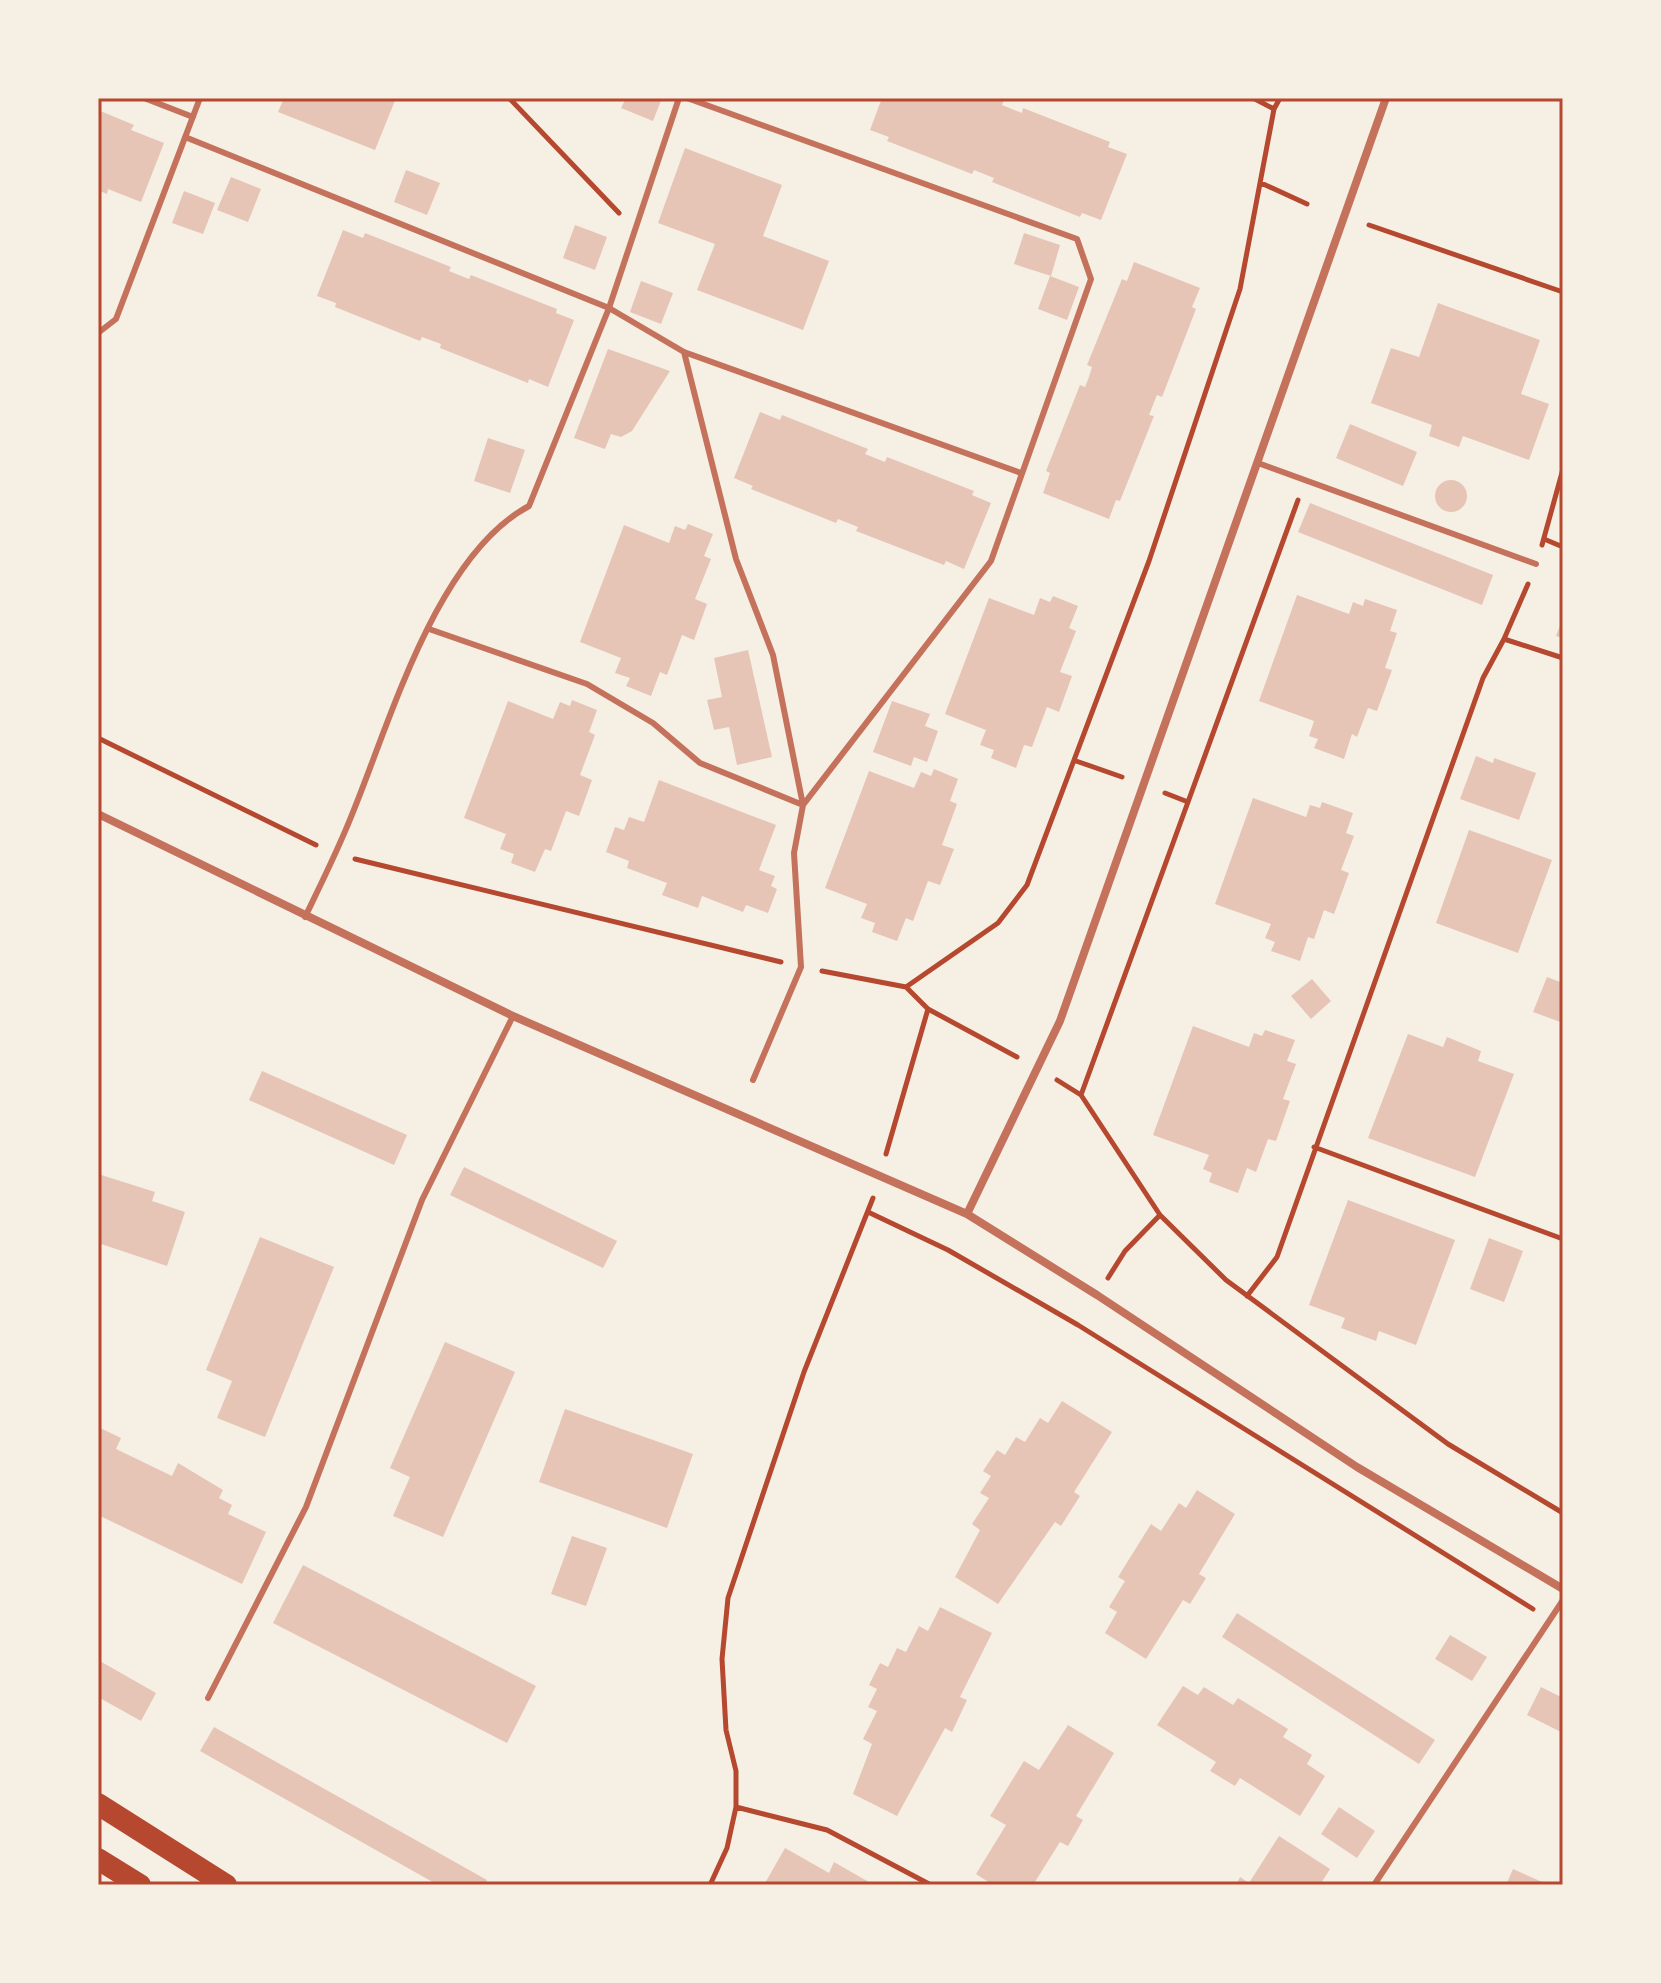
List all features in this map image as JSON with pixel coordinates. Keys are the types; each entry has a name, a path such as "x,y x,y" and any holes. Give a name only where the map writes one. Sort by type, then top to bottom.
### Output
{"highway":[{"path":"98,1804 226,1885"},
{"path":"98,1859 140,1885"}],"street":[{"path":"967,1214 1040,1070 1144,786 1386,98"},
{"path":"98,814 513,1016 967,1214 1110,1303 1357,1467 1563,1589"}],"lane":[{"path":"144,98 193,117"},
{"path":"98,333 116,319 200,98"},
{"path":"305,917 335,855 429,629 477,548 510,517 529,506 637,232 679,98"},
{"path":"687,98 1077,239 1091,279 991,561 803,805"},
{"path":"185,137 609,308 684,352 1021,473"},
{"path":"684,352 736,559 773,655 803,805 794,853 801,967 753,1080"},
{"path":"1258,463 1536,564"},
{"path":"429,629 587,684 653,723 700,763 803,805"},
{"path":"208,1698 306,1507 422,1200 513,1016"},
{"path":"1374,1885 1563,1600"}],"path":[{"path":"509,98 637,232"},
{"path":"1253,98 1274,109"},
{"path":"906,987 998,923 1027,885 1149,561 1240,289 1274,109 1280,98"},
{"path":"1261,183 1307,204"},
{"path":"1369,225 1563,292"},
{"path":"1081,1095 1306,480"},
{"path":"1544,539 1563,547"},
{"path":"1247,1296 1277,1257 1483,678 1504,639"},
{"path":"98,738 335,855 801,967 906,987 928,1009 1081,1095 1160,1215 1194,1252 1247,1296 1448,1444 1563,1513"},
{"path":"1076,761 1188,802"},
{"path":"897,1117 928,1009"},
{"path":"1314,1147 1563,1239"},
{"path":"710,1885 727,1848 736,1807 736,1771 726,1730 722,1671 728,1598 804,1372 868,1212 948,1250 1078,1325 1549,1619"},
{"path":"1125,1251 1160,1215"},
{"path":"736,1807 827,1830 931,1885"}],"building":[{"path":"284,98 396,98 375,150 278,112"},
{"path":"626,98 662,98 653,121 621,108"},
{"path":"882,98 997,98 1004,100 1002,105 1022,113 1023,108 1110,142 1108,147 1127,154 1101,220 1082,213 1080,217 992,182 994,178 974,170 972,174 887,141 889,137 870,130"},
{"path":"98,110 134,125 131,130 164,143 141,202 108,189 107,194 98,190"},
{"path":"685,148 782,185 763,236 829,261 803,330 697,290 715,244 658,223"},
{"path":"406,170 440,183 427,215 394,202"},
{"path":"231,177 261,189 248,222 217,210"},
{"path":"184,191 215,203 203,234 172,223"},
{"path":"575,225 607,237 595,270 563,258"},
{"path":"343,230 363,238 365,233 451,267 449,271 469,279 471,275 557,309 556,313 574,320 548,387 529,379 528,383 440,348 441,344 422,337 420,341 335,307 336,303 317,296"},
{"path":"1024,233 1060,245 1051,276 1014,264"},
{"path":"1134,262 1200,288 1192,307 1196,309 1162,397 1157,395 1149,415 1154,416 1120,501 1116,500 1109,519 1043,493 1050,473 1046,471 1080,385 1085,387 1089,377 1092,367 1087,365 1122,279 1127,281"},
{"path":"1050,276 1079,287 1067,320 1038,309"},
{"path":"641,281 673,293 661,324 630,312"},
{"path":"1438,303 1540,340 1521,394 1549,404 1529,460 1463,436 1459,447 1429,436 1432,425 1371,403 1391,348 1419,357"},
{"path":"608,349 670,371 632,431 621,437 611,434 605,449 574,438"},
{"path":"760,412 780,420 782,415 868,449 865,454 885,462 887,457 974,491 972,495 991,503 964,569 946,561 944,565 856,531 858,527 838,519 836,523 751,489 753,486 734,478"},
{"path":"1350,424 1417,452 1403,486 1336,458"},
{"path":"488,438 525,450 510,493 474,481"},
{"path":"1451,480 1463,484 1467,496 1463,508 1451,512 1439,508 1435,496 1439,484"},
{"path":"1310,503 1493,575 1482,605 1298,532"},
{"path":"688,524 713,534 704,556 711,559 695,599 707,604 694,640 682,635 667,675 660,672 651,696 626,686 630,678 615,673 621,658 580,642 624,525 669,543 675,526 685,530"},
{"path":"1297,595 1349,614 1353,602 1363,606 1365,599 1397,610 1390,631 1397,633 1385,668 1392,670 1377,711 1368,708 1357,737 1352,734 1344,759 1314,748 1318,739 1309,736 1314,721 1259,701"},
{"path":"1053,596 1078,606 1069,628 1076,631 1060,672 1072,676 1059,712 1047,707 1032,747 1024,745 1016,768 991,758 994,750 980,745 986,730 945,714 989,598 1034,615 1040,598 1050,602"},
{"path":"1563,618 1563,638 1556,636"},
{"path":"748,650 772,757 737,765 729,727 714,730 707,700 722,697 714,658"},
{"path":"572,700 597,710 589,732 595,735 580,775 592,780 579,816 566,811 551,851 545,849 535,872 511,863 514,854 500,849 506,834 464,818 508,701 553,719 560,702 570,706"},
{"path":"892,701 930,714 925,726 938,731 927,762 914,757 911,766 873,752"},
{"path":"1476,756 1493,763 1494,758 1536,773 1519,820 1460,799"},
{"path":"934,769 958,779 950,801 957,804 942,845 954,849 940,885 928,881 913,921 906,918 897,941 872,932 875,923 861,918 867,904 825,888 869,771 914,788 921,772 931,776"},
{"path":"659,780 776,825 759,870 775,876 771,886 777,889 768,913 746,905 743,912 702,896 698,908 662,895 667,883 627,868 629,861 606,852 615,827 624,830 629,817 644,822"},
{"path":"1253,798 1306,817 1310,805 1320,808 1322,802 1353,813 1346,833 1354,836 1341,870 1349,873 1334,914 1324,910 1314,939 1308,937 1300,961 1271,951 1275,942 1265,938 1271,924 1215,904"},
{"path":"1469,830 1552,860 1518,953 1436,923"},
{"path":"1547,977 1563,983 1563,1023 1533,1012"},
{"path":"1312,979 1331,1001 1311,1019 1291,996"},
{"path":"1193,1026 1249,1047 1254,1033 1262,1036 1265,1030 1295,1040 1287,1061 1296,1064 1283,1099 1290,1101 1276,1141 1268,1139 1256,1172 1247,1168 1238,1193 1209,1182 1212,1173 1203,1169 1209,1155 1153,1135"},
{"path":"1408,1034 1443,1047 1447,1037 1481,1051 1478,1061 1514,1074 1475,1177 1368,1138"},
{"path":"262,1071 407,1135 394,1165 249,1100"},
{"path":"464,1167 617,1241 603,1268 450,1195"},
{"path":"98,1174 155,1192 152,1201 185,1212 167,1266 98,1243"},
{"path":"1348,1200 1455,1240 1416,1345 1379,1331 1376,1341 1341,1328 1345,1318 1309,1305"},
{"path":"260,1237 334,1267 265,1437 217,1418 232,1381 206,1370"},
{"path":"1489,1238 1523,1251 1504,1302 1470,1289"},
{"path":"445,1342 515,1372 443,1537 393,1516 410,1477 390,1468"},
{"path":"1062,1401 1112,1432 1074,1492 1080,1496 1061,1526 1055,1522 998,1604 955,1577 980,1530 972,1524 989,1498 980,1493 991,1476 983,1471 997,1450 1005,1455 1016,1437 1025,1442 1040,1418 1048,1423"},
{"path":"565,1409 693,1454 667,1528 539,1482"},
{"path":"98,1427 121,1438 116,1449 172,1476 178,1463 223,1490 219,1498 232,1505 228,1514 266,1532 242,1584 98,1515"},
{"path":"1197,1490 1235,1514 1199,1574 1206,1578 1190,1604 1183,1600 1146,1659 1105,1633 1117,1612 1109,1607 1125,1581 1118,1577 1151,1524 1161,1531 1179,1503 1186,1508"},
{"path":"572,1536 607,1548 586,1606 551,1594"},
{"path":"303,1565 536,1686 507,1743 273,1623"},
{"path":"940,1607 992,1633 960,1697 967,1700 952,1732 945,1728 897,1816 853,1794 872,1744 863,1739 877,1711 868,1707 877,1689 869,1685 880,1663 888,1667 897,1648 906,1652 919,1626 928,1631"},
{"path":"1237,1613 1435,1740 1419,1764 1222,1637"},
{"path":"1450,1635 1487,1657 1472,1681 1435,1659"},
{"path":"98,1660 156,1693 141,1721 98,1697"},
{"path":"1183,1686 1198,1695 1204,1687 1233,1705 1238,1698 1288,1729 1283,1737 1312,1755 1307,1764 1325,1776 1300,1816 1240,1778 1235,1786 1210,1771 1216,1762 1157,1725"},
{"path":"1541,1687 1563,1698 1563,1733 1527,1715"},
{"path":"1068,1725 1114,1753 1076,1816 1083,1820 1068,1846 1060,1842 1033,1885 993,1885 976,1874 1006,1825 990,1816 1024,1761 1039,1770"},
{"path":"214,1727 487,1880 485,1885 438,1885 200,1751"},
{"path":"1339,1807 1375,1831 1357,1858 1321,1834"},
{"path":"1279,1836 1330,1869 1320,1885 1236,1885 1240,1877 1249,1883"},
{"path":"785,1848 829,1873 834,1862 874,1885 764,1885"},
{"path":"1513,1869 1549,1885 1506,1885"}]}
